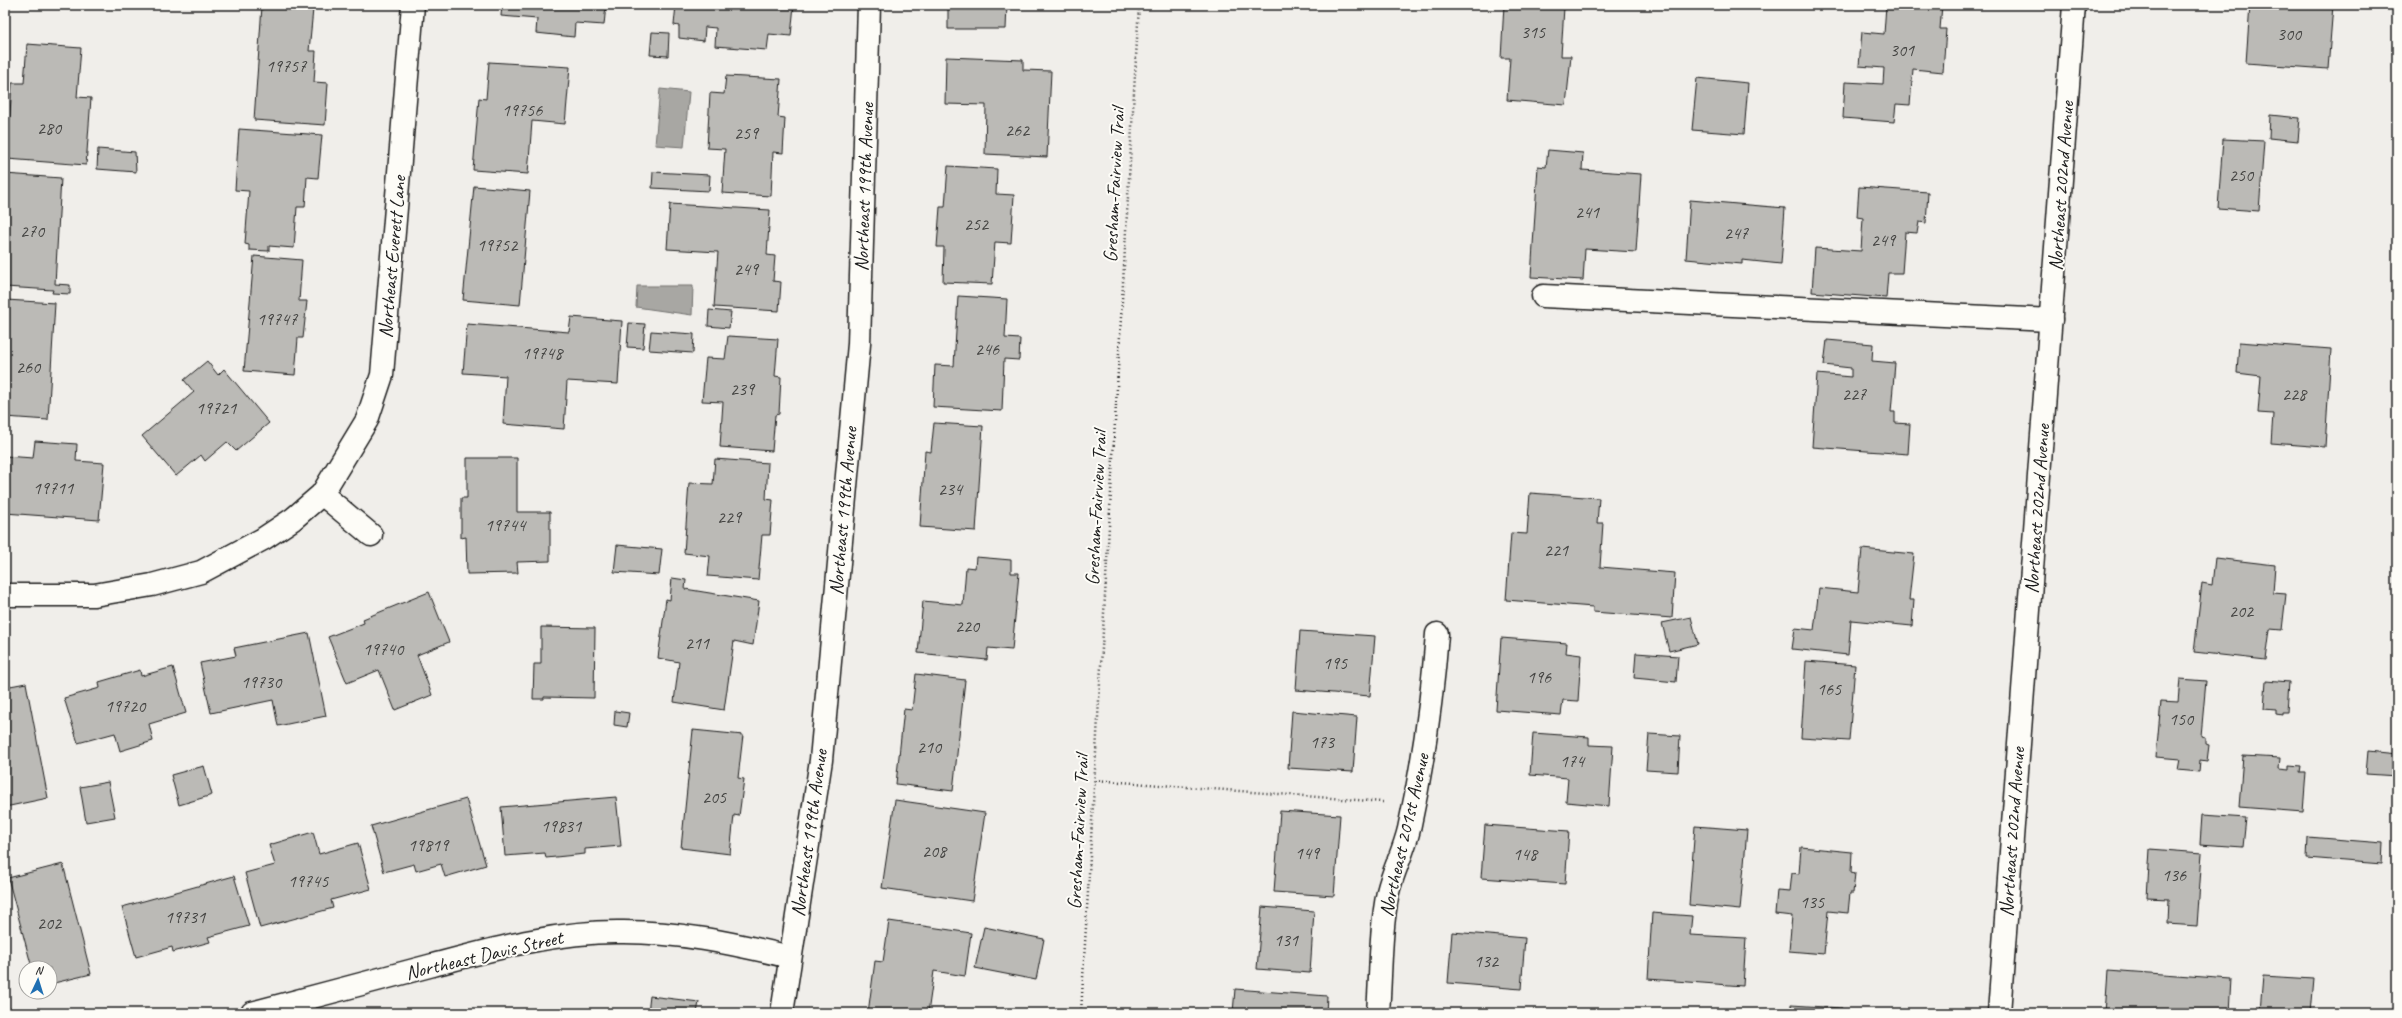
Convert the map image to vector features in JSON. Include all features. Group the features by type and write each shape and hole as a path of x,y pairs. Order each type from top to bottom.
{"street":[{"name":"Northeast Everett Lane","path":"5,595 94,595 152,586 201,572 263,540 293,520 322,494 368,420 382,375 413,5"},
{"name":"Northeast 199th Avenue","path":"782,1013 821,760 859,344 869,5"},
{"name":"Northeast 202nd Avenue","path":"1999,1013 2074,5"},
{"path":"1543,296 2051,320"},
{"path":"322,494 372,535"},
{"name":"Northeast 201st Avenue","path":"1378,1013 1384,917 1388,891 1401,860 1414,804 1431,709 1437,634"},
{"name":"Northeast Davis Street","path":"252,1013 518,943 567,935 617,932 666,933 715,939 790,957"}],"path":[{"name":"Gresham-Fairview Trail","path":"1081,1013 1139,5"},
{"path":"1095,780 1414,804"}],"shaded area":[{"path":"660,89 689,92 684,147 655,145"},
{"path":"637,286 693,286 692,315 636,307"}],"building":[{"path":"502,5 606,5 604,25 575,23 574,37 536,33 537,19 501,16"},
{"path":"676,5 794,5 791,36 769,34 767,50 715,46 716,28 705,27 704,41 679,38 679,26 674,25"},
{"path":"948,5 1007,5 1006,29 948,29"},
{"path":"1504,5 1580,5 1580,8 1564,7 1561,56 1571,56 1566,105 1507,100 1510,58 1501,58"},
{"path":"1886,5 1942,5 1940,29 1946,29 1943,72 1913,69 1910,105 1896,104 1894,122 1843,118 1845,82 1883,84 1884,68 1859,66 1862,32 1884,34"},
{"path":"2250,5 2333,5 2328,69 2246,63"},
{"path":"262,6 313,9 309,51 316,51 314,82 328,83 325,125 254,120"},
{"path":"652,32 669,33 668,56 650,55"},
{"path":"27,44 81,48 77,97 91,98 86,165 7,159 12,83 24,83"},
{"path":"946,57 1023,60 1023,70 1051,71 1047,157 985,154 986,105 945,104"},
{"path":"489,62 570,67 565,124 532,121 528,174 473,170 479,98 486,99"},
{"path":"726,76 781,79 778,117 785,118 783,153 773,152 771,196 722,193 725,149 707,148 710,93 724,94"},
{"path":"1697,78 1748,83 1744,134 1692,130"},
{"path":"2270,115 2300,118 2298,141 2269,138"},
{"path":"239,129 322,135 318,178 307,177 305,207 297,207 294,248 269,246 269,251 249,250 249,245 245,244 249,191 235,190"},
{"path":"2223,139 2264,141 2259,211 2218,208"},
{"path":"98,149 135,152 136,172 97,169"},
{"path":"1548,150 1583,153 1582,170 1641,174 1636,252 1585,249 1583,280 1531,277 1538,166 1546,167"},
{"path":"948,166 997,169 996,194 1014,195 1011,243 995,242 992,284 943,282 944,247 937,247 940,207 945,207"},
{"path":"653,172 710,175 709,191 652,188"},
{"path":"5,174 61,178 55,284 70,285 70,294 52,293 53,290 5,287"},
{"path":"474,186 530,191 520,305 463,300"},
{"path":"1859,187 1928,192 1926,223 1919,222 1917,233 1905,232 1902,273 1888,273 1886,298 1812,292 1815,248 1861,251 1863,218 1857,217"},
{"path":"1690,200 1785,208 1781,264 1742,260 1742,264 1686,259"},
{"path":"670,204 770,210 767,255 775,256 773,281 781,282 779,311 714,307 718,252 667,249"},
{"path":"254,256 302,260 299,301 307,301 303,338 298,338 295,375 244,371"},
{"path":"958,296 1007,299 1005,338 1020,339 1019,360 1004,359 1002,411 933,407 935,365 954,366"},
{"path":"6,300 55,303 48,420 5,417"},
{"path":"709,310 731,312 729,328 708,326"},
{"path":"571,317 622,321 618,384 567,381 564,429 503,424 506,376 463,373 467,324 569,332"},
{"path":"629,323 645,324 643,348 627,347"},
{"path":"651,331 694,334 693,353 649,350"},
{"path":"728,336 778,339 775,376 781,377 779,414 775,415 772,451 720,447 723,402 702,401 706,358 725,359"},
{"path":"1827,340 1873,344 1872,361 1895,363 1891,412 1895,412 1895,423 1910,424 1908,454 1812,447 1817,374 1851,377 1851,368 1824,365"},
{"path":"2239,342 2331,349 2325,447 2271,443 2273,414 2258,413 2261,376 2237,373"},
{"path":"207,361 218,375 224,369 269,423 236,451 227,442 205,461 201,455 176,476 142,436 194,392 184,380"},
{"path":"934,423 983,426 976,531 920,527 925,451 931,452"},
{"path":"35,441 77,444 76,461 104,463 99,520 5,513 5,456 33,458"},
{"path":"467,458 517,458 517,512 550,512 550,561 517,562 518,573 467,574 466,537 461,538 461,498 467,498"},
{"path":"715,459 768,463 766,499 773,500 770,535 762,535 758,580 708,576 710,556 684,553 689,483 713,484"},
{"path":"1530,493 1599,498 1597,523 1603,523 1600,567 1675,573 1672,618 1593,612 1593,607 1506,600 1511,533 1527,534"},
{"path":"617,545 662,549 659,575 614,572"},
{"path":"1862,549 1914,554 1909,600 1914,600 1912,626 1851,620 1848,655 1792,649 1795,628 1814,630 1819,588 1858,592"},
{"path":"976,557 1011,560 1011,573 1019,573 1012,650 988,648 987,660 918,653 923,601 963,605 966,567 975,568"},
{"path":"2215,558 2275,565 2273,593 2286,594 2282,630 2270,629 2266,660 2194,652 2202,583 2212,585"},
{"path":"672,578 686,580 685,589 759,601 753,645 734,641 724,710 674,702 679,662 658,658 666,599 670,600"},
{"path":"429,592 449,642 417,655 432,695 395,710 379,670 347,683 328,637 364,623 363,619"},
{"path":"1691,617 1698,644 1669,651 1662,623"},
{"path":"541,627 595,628 594,698 544,697 544,699 533,699 534,664 541,664"},
{"path":"1300,631 1375,636 1370,696 1296,690"},
{"path":"309,633 326,716 278,726 273,700 211,713 200,663 236,656 234,648"},
{"path":"1501,638 1567,643 1566,653 1581,655 1578,701 1563,700 1561,715 1496,710"},
{"path":"1636,653 1678,656 1676,682 1634,678"},
{"path":"1806,661 1855,665 1849,741 1801,738"},
{"path":"173,667 186,713 149,724 153,741 120,751 115,733 78,743 64,698 100,688 99,682 140,670 141,676"},
{"path":"916,674 965,680 953,791 896,784 904,709 912,710"},
{"path":"2180,679 2206,681 2201,736 2205,737 2205,744 2209,745 2207,761 2200,760 2199,772 2178,770 2180,759 2156,757 2161,701 2178,702"},
{"path":"2266,680 2289,682 2287,712 2282,712 2282,715 2276,714 2276,710 2264,709"},
{"path":"26,683 48,798 5,807 5,687"},
{"path":"615,711 629,713 627,727 614,725"},
{"path":"1292,711 1357,717 1353,772 1288,768"},
{"path":"693,730 743,735 738,778 744,779 739,816 734,815 730,854 681,848"},
{"path":"1533,733 1589,737 1589,745 1613,746 1609,806 1566,802 1568,778 1530,775"},
{"path":"1649,734 1680,736 1678,772 1646,770"},
{"path":"2368,751 2397,754 2397,776 2366,774"},
{"path":"2243,756 2280,758 2279,769 2289,770 2289,765 2301,766 2300,772 2306,772 2303,812 2239,807"},
{"path":"204,766 212,795 179,805 171,775"},
{"path":"108,782 115,817 86,822 80,787"},
{"path":"616,797 621,846 585,849 585,854 546,858 545,853 505,856 501,807"},
{"path":"466,799 486,865 445,877 441,864 416,871 414,864 384,872 371,826"},
{"path":"895,800 985,813 972,901 882,888"},
{"path":"1280,811 1340,815 1334,896 1274,892"},
{"path":"2202,815 2246,818 2243,847 2200,844"},
{"path":"1485,825 1569,831 1565,884 1481,878"},
{"path":"1695,826 1747,830 1740,910 1689,905"},
{"path":"313,832 319,854 358,843 371,889 331,900 333,908 260,928 245,873 275,865 269,845"},
{"path":"2308,837 2383,843 2382,864 2307,858"},
{"path":"1801,847 1852,852 1851,872 1855,873 1853,893 1850,893 1848,913 1828,911 1824,954 1789,951 1792,916 1775,914 1777,890 1790,891 1792,873 1799,874"},
{"path":"2150,849 2202,853 2197,926 2168,924 2169,899 2147,898"},
{"path":"63,864 91,974 58,982 58,960 30,960 8,878"},
{"path":"234,876 249,926 208,937 210,942 173,952 172,947 136,957 122,907"},
{"path":"1262,907 1314,911 1310,973 1257,969"},
{"path":"1652,913 1692,916 1690,935 1746,938 1743,986 1648,979"},
{"path":"889,921 971,933 965,976 934,971 928,1013 868,1013 875,961 883,962"},
{"path":"984,927 1044,939 1036,980 975,968"},
{"path":"1452,932 1525,938 1521,989 1448,983"},
{"path":"2108,970 2231,979 2229,1013 2105,1013"},
{"path":"2263,976 2314,979 2311,1013 2260,1013"},
{"path":"1235,989 1327,996 1326,1013 1233,1013"},
{"path":"650,996 699,1002 697,1013 648,1013"},
{"path":"1791,1005 1842,1008 1842,1013 1791,1013"}]}
